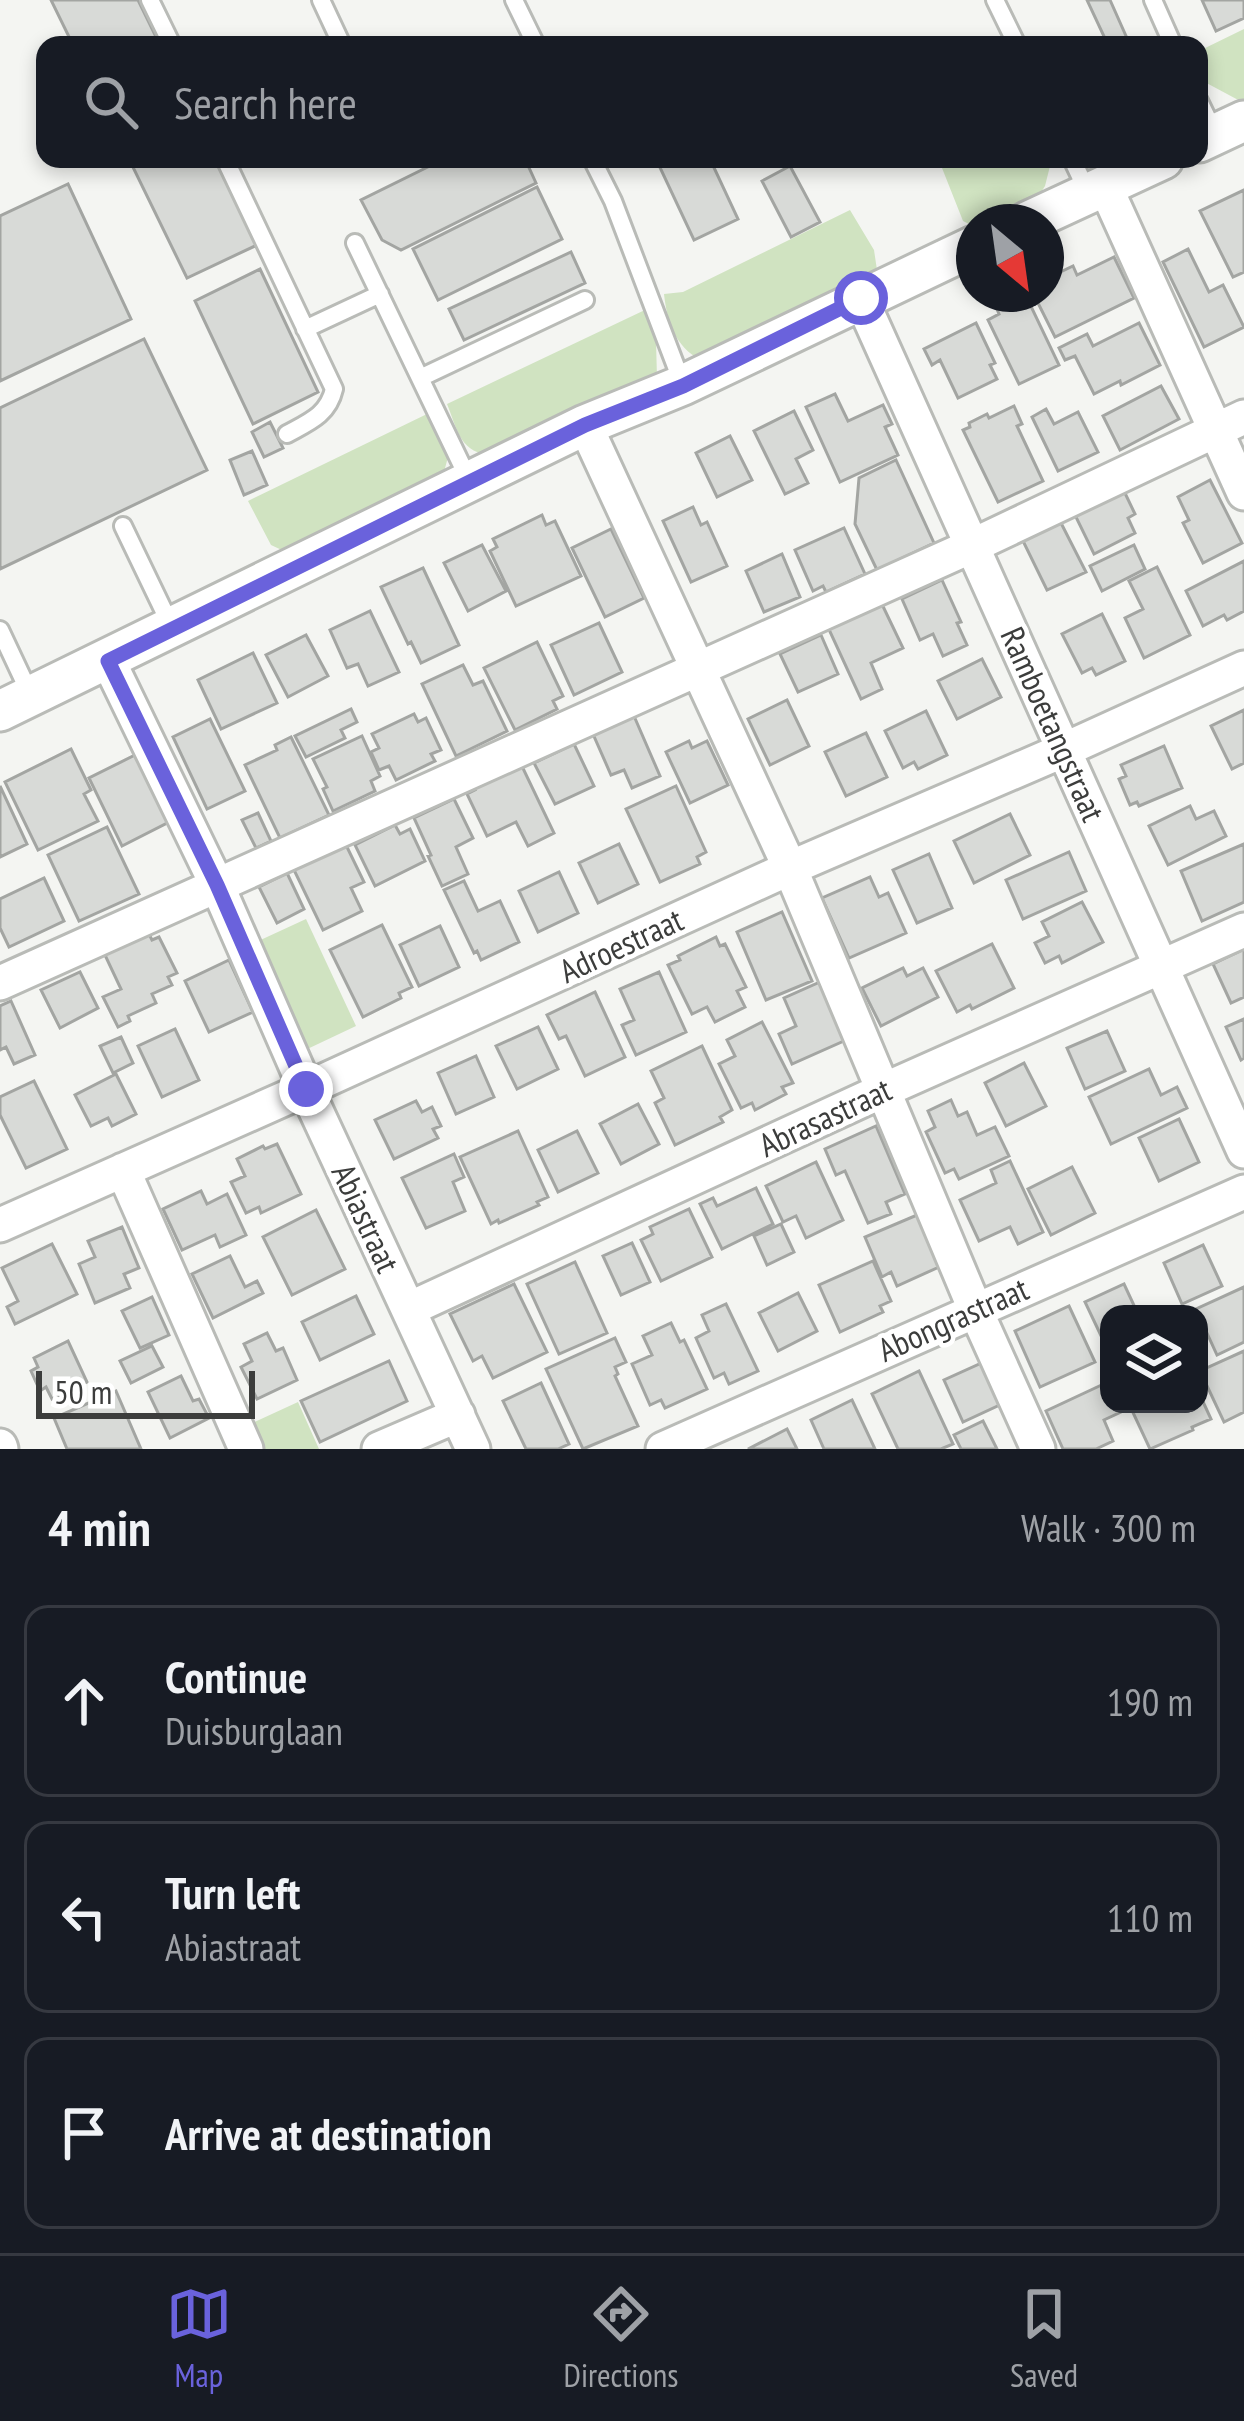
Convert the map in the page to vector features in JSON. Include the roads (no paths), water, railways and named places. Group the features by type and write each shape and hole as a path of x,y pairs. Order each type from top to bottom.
{"street":[{"path":"1053,204 1088,180 1131,168"},
{"path":"1088,180 1229,423 1244,493"},
{"path":"15,704 585,425 683,386 956,255"},
{"name":"Ramboetangstraat","path":"861,298 1244,1151"},
{"path":"0,983 974,545 1229,423"},
{"path":"585,425 790,868 1038,1449"},
{"name":"Abiastraat","path":"108,661 217,885 473,1449"},
{"name":"Adroestraat","path":"0,1225 1244,668"},
{"name":"Abrasastraat","path":"409,1309 1244,930"},
{"path":"122,1170 246,1449"},
{"name":"Abongrastraat","path":"663,1449 1244,1192"},
{"path":"379,1449 458,1415"}],"lane":[{"path":"150,0 168,36"},
{"path":"321,0 338,36"},
{"path":"514,0 532,36"},
{"path":"995,0 1013,36"},
{"path":"1153,0 1169,36"},
{"path":"229,168 334,389 324,413 287,434"},
{"path":"596,168 683,386"},
{"path":"355,243 470,481"},
{"path":"305,329 380,294"},
{"path":"420,378 585,300"},
{"path":"122,526 172,629"},
{"path":"0,630 15,704"}]}
